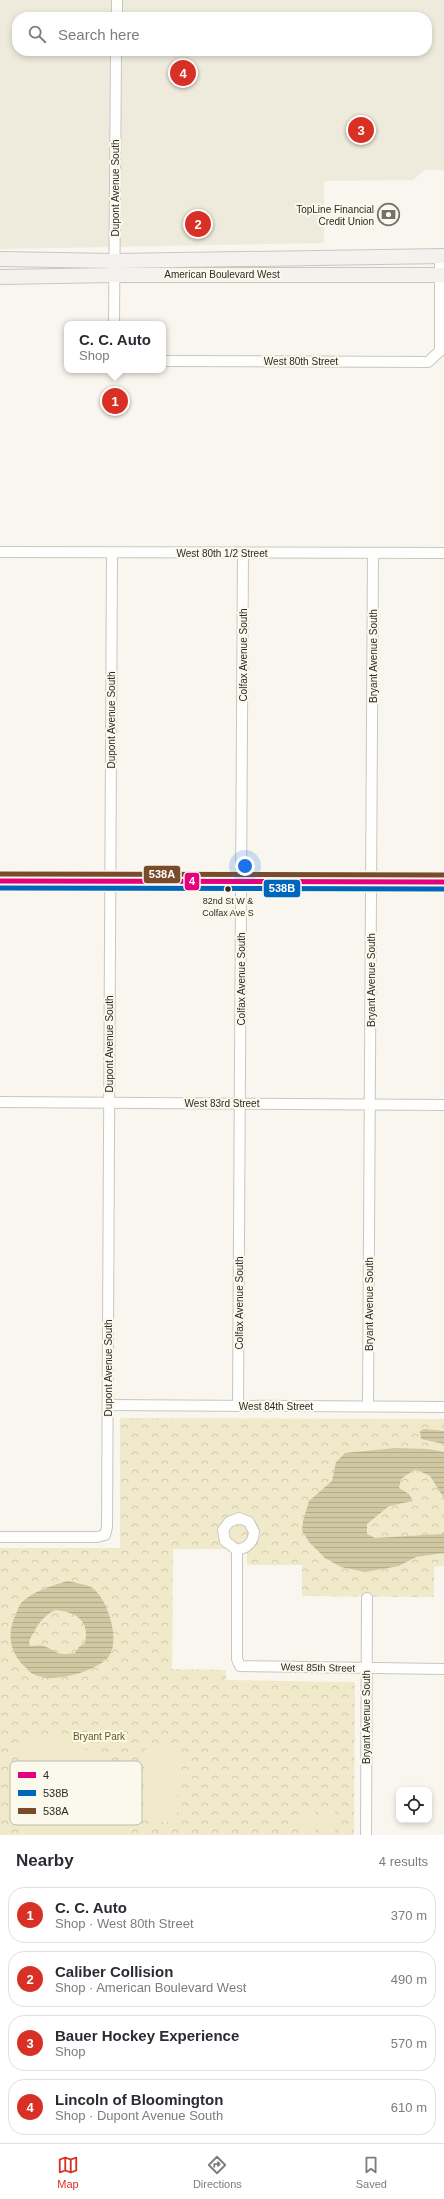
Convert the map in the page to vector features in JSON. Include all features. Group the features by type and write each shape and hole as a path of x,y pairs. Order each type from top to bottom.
{"main road":[{"name":"American Boulevard West","path":"0,277 115,268 442,256"},
{"name":"American Boulevard West","path":"0,260 115,268 443,275"}],"street":[{"path":"117,0 117,12"},
{"name":"Dupont Avenue South","path":"114,321 116,56"},
{"path":"442,256 443,275"},
{"name":"West 80th Street","path":"166,361 428,362 437,356 440,351 443,275"},
{"name":"West 80th 1/2 Street","path":"0,552 444,553"},
{"name":"Dupont Avenue South","path":"0,1537 97,1537 105,1535 107,1527 112,552"},
{"name":"Colfax Avenue South","path":"238,1406 243,553"},
{"name":"Bryant Avenue South","path":"368,1406 373,553"},
{"path":"0,881 444,882"},
{"name":"West 83rd Street","path":"0,1102 444,1104"},
{"name":"West 84th Street","path":"108,1405 444,1407"},
{"name":"West 85th Street","path":"236,1550 237,1659 240,1666 444,1669"},
{"name":"Bryant Avenue South","path":"366,1835 367,1598"}],"shaded area":[{"path":"0,0 444,0 444,170 425,170 413,180 324,181 324,243 0,249"},
{"path":"424,1429 444,1431 444,1444 421,1439 420,1431"},
{"path":"395,1448 428,1449 444,1452 444,1498 430,1476 415,1469 401,1479 399,1488 409,1494 413,1501 389,1506 367,1524 367,1534 375,1538 441,1534 444,1532 444,1553 416,1557 399,1566 365,1572 341,1567 325,1558 309,1542 302,1531 303,1521 309,1501 332,1481 336,1462 345,1453"},
{"path":"67,1581 91,1587 102,1599 107,1609 113,1630 114,1640 112,1649 109,1656 103,1662 85,1671 62,1677 41,1677 31,1673 15,1654 11,1641 11,1628 21,1603 37,1592","holes":["55,1610 75,1615 83,1623 86,1635 85,1643 79,1647 75,1653 69,1654 60,1654 44,1646 30,1646 29,1641 42,1619"]}],"green space":[{"name":"Bryant Park","path":"120,1418 444,1419 444,1566 434,1567 434,1597 302,1596 302,1565 247,1565 247,1549 173,1549 172,1669 226,1670 226,1680 355,1682 354,1835 0,1835 0,1548 120,1548"},
{"path":"22,1738 63,1739 98,1755 102,1761 22,1761"},
{"path":"151,1743 171,1744 174,1745 179,1751 177,1813 176,1817 171,1822 149,1822 143,1815 145,1750"},
{"path":"301,1811 315,1811 315,1835 301,1835"},
{"path":"320,1811 335,1811 335,1835 320,1835"},
{"path":"124,1825 125,1834 28,1834 21,1826"}],"transit line":[{"name":"538A","path":"0,874 444,875"},
{"name":"4","path":"0,881 444,882"},
{"name":"538B","path":"0,888 444,889"}],"place":[{"name":"Lincoln of Bloomington","path":"183,73"},
{"name":"Bauer Hockey Experience","path":"361,130"},
{"name":"TopLine Financial Credit Union","path":"389,215"},
{"name":"Caliber Collision","path":"198,224"},
{"name":"C. C. Auto","path":"115,401"},
{"name":"82nd St W & Colfax Ave S","path":"228,889"}]}
